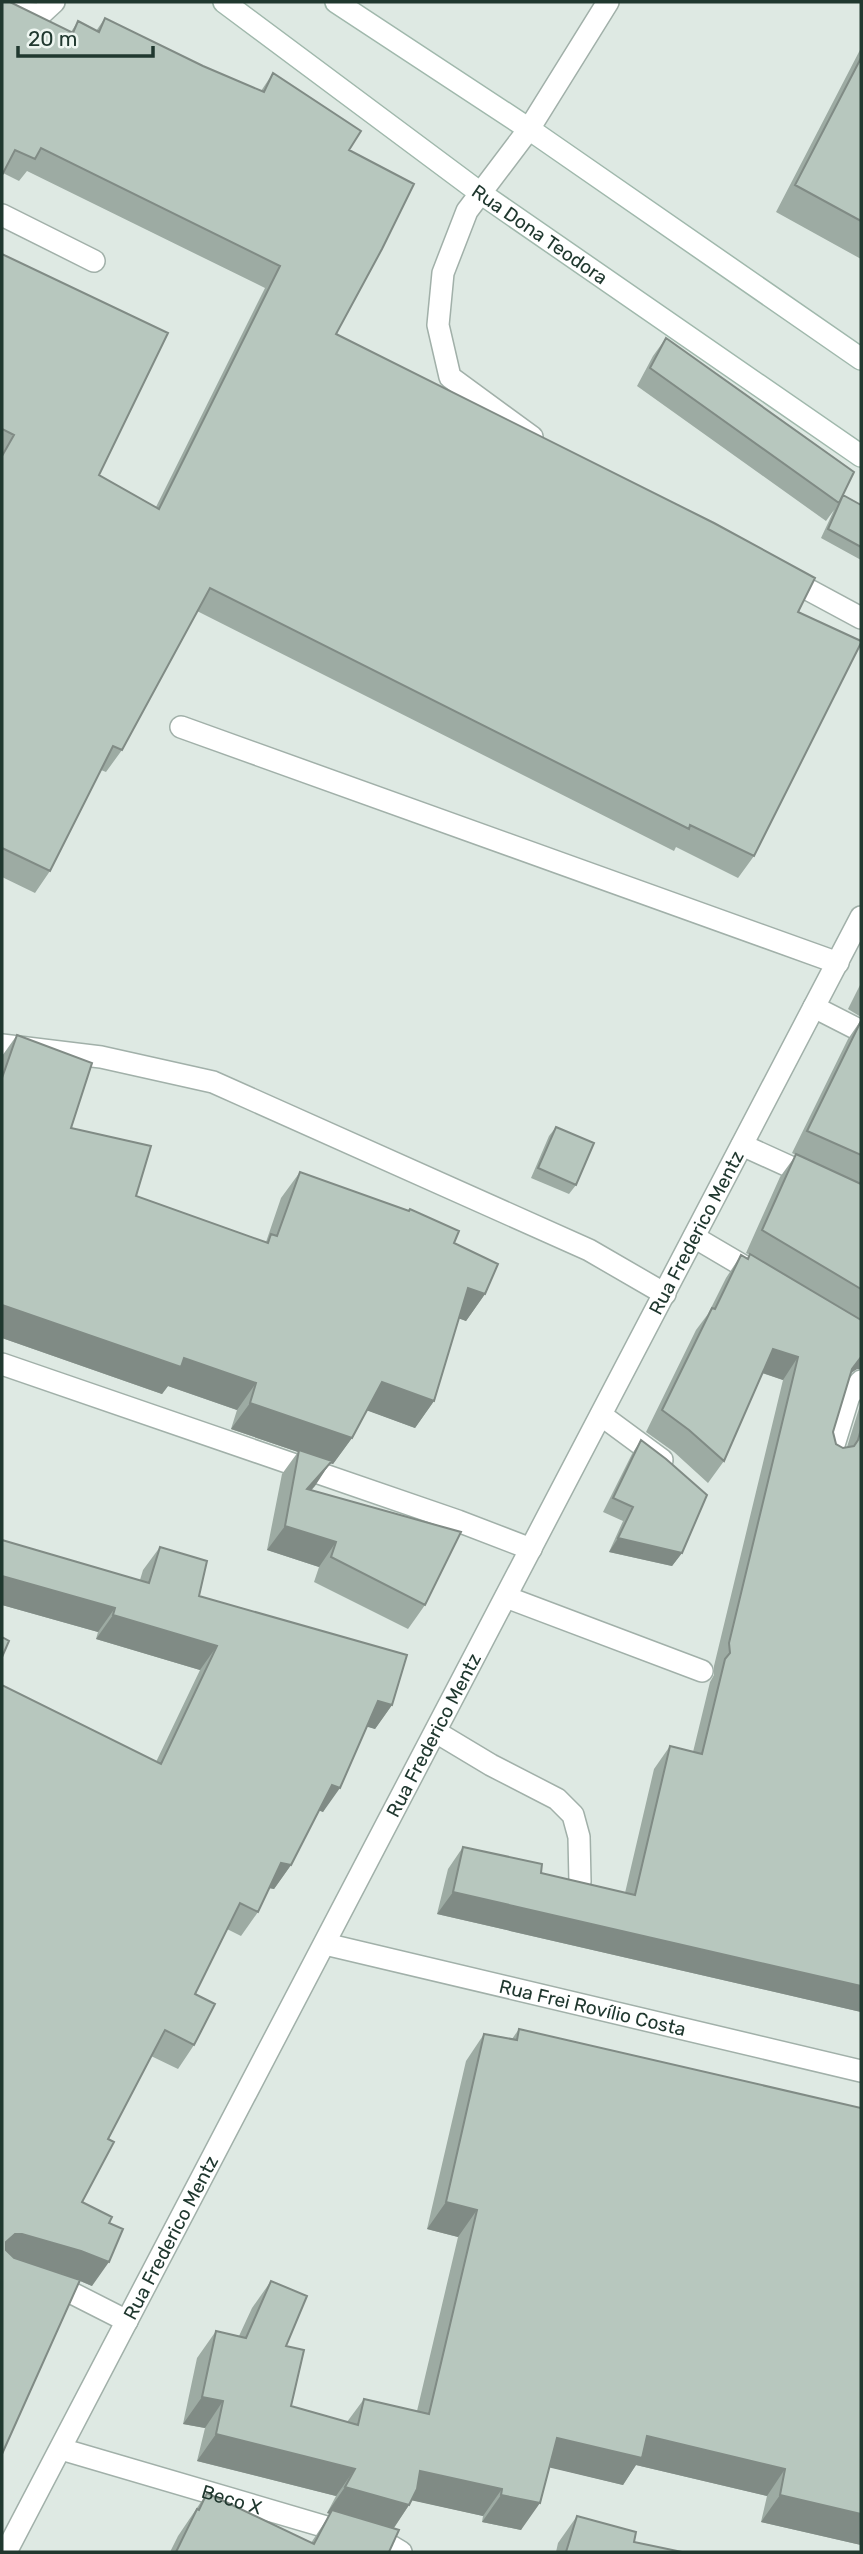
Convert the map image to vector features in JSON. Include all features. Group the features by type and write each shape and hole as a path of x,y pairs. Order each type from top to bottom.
{"street":[{"path":"2,5 17,13 41,14 54,2"},
{"name":"Rua Dona Teodora","path":"224,2 479,192 861,456"},
{"path":"336,2 529,130 861,359"},
{"path":"552,452 450,377 438,325 443,273 467,211 529,130 608,2"},
{"path":"2,215 94,261"},
{"path":"766,567 861,618"},
{"path":"181,727 838,963"},
{"name":"Rua Frederico Mentz","path":"5,2551 61,2449 861,917"},
{"path":"814,1007 861,1031"},
{"path":"2,1045 101,1058 213,1082 589,1250 665,1294"},
{"path":"742,1145 861,1199"},
{"path":"694,1237 778,1287"},
{"path":"2,1364 458,1521 531,1549"},
{"path":"830,1458 849,1396 861,1381"},
{"path":"601,1415 674,1470"},
{"path":"506,1597 702,1671"},
{"path":"436,1732 491,1765 556,1798 573,1815 579,1837 580,1882"},
{"name":"Rua Frei Rovílio Costa","path":"325,1944 861,2071"},
{"path":"2,2270 60,2287 127,2321"},
{"name":"Beco X","path":"61,2449 391,2546 401,2552"}],"building":[{"path":"2,2 10,2 73,33 78,21 99,32 105,18 203,66 264,92 273,73 361,131 349,150 414,184 336,334 714,523 815,578 798,612 861,643 754,856 690,825 689,829 210,588 122,750 113,746 50,871 2,848 2,456 14,435 2,429 2,254 168,333 99,475 159,509 280,266 41,148 35,159 15,150 2,175"},
{"path":"861,58 861,221 795,185"},
{"path":"666,338 854,472 839,503 650,368"},
{"path":"843,495 861,505 861,547 828,529"},
{"path":"861,1021 861,1155 807,1131"},
{"path":"17,1035 92,1063 71,1128 151,1146 136,1196 268,1243 271,1234 277,1236 300,1172 409,1211 410,1209 459,1231 454,1243 498,1264 485,1294 468,1288 434,1401 382,1382 352,1438 250,1403 256,1383 184,1358 181,1367 2,1305 2,1078"},
{"path":"556,1127 594,1143 576,1185 538,1168"},
{"path":"796,1154 861,1184 861,1289 762,1230"},
{"path":"750,1254 861,1320 861,1357 852,1369 833,1432 836,1444 843,1448 854,1446 861,1429 861,1986 453,1892 463,1847 542,1864 541,1873 635,1895 670,1746 702,1754 725,1659 730,1653 729,1643 798,1357 773,1349 724,1461 662,1410 741,1255 748,1259"},
{"path":"641,1440 707,1495 682,1553 618,1538 633,1507 613,1498"},
{"path":"299,1450 332,1461 307,1489 461,1532 425,1605 331,1557 336,1542 285,1526"},
{"path":"2,1540 149,1583 160,1547 207,1561 199,1596 407,1655 392,1705 378,1701 340,1788 332,1785 291,1865 281,1863 258,1912 240,1903 195,1994 215,2004 194,2045 165,2030 108,2139 114,2142 82,2202 112,2217 109,2223 123,2229 109,2262 22,2234 15,2234 6,2242 6,2250 14,2258 80,2280 2,2454 2,1685 161,1764 217,1646 113,1615 115,1608 2,1576"},
{"path":"2,1637 9,1641 2,1657"},
{"path":"519,2029 861,2108 861,2514 780,2495 785,2469 647,2436 642,2458 557,2438 540,2503 501,2495 502,2489 420,2471 417,2489 409,2505 345,2487 355,2469 216,2434 223,2401 202,2397 216,2331 246,2338 271,2281 307,2296 286,2346 304,2350 291,2406 358,2425 364,2399 429,2414 477,2210 446,2202 484,2034 517,2040"},
{"path":"207,2493 314,2544 332,2510 399,2530 389,2552 176,2552"},
{"path":"577,2516 636,2532 634,2542 682,2552 566,2552"}]}
